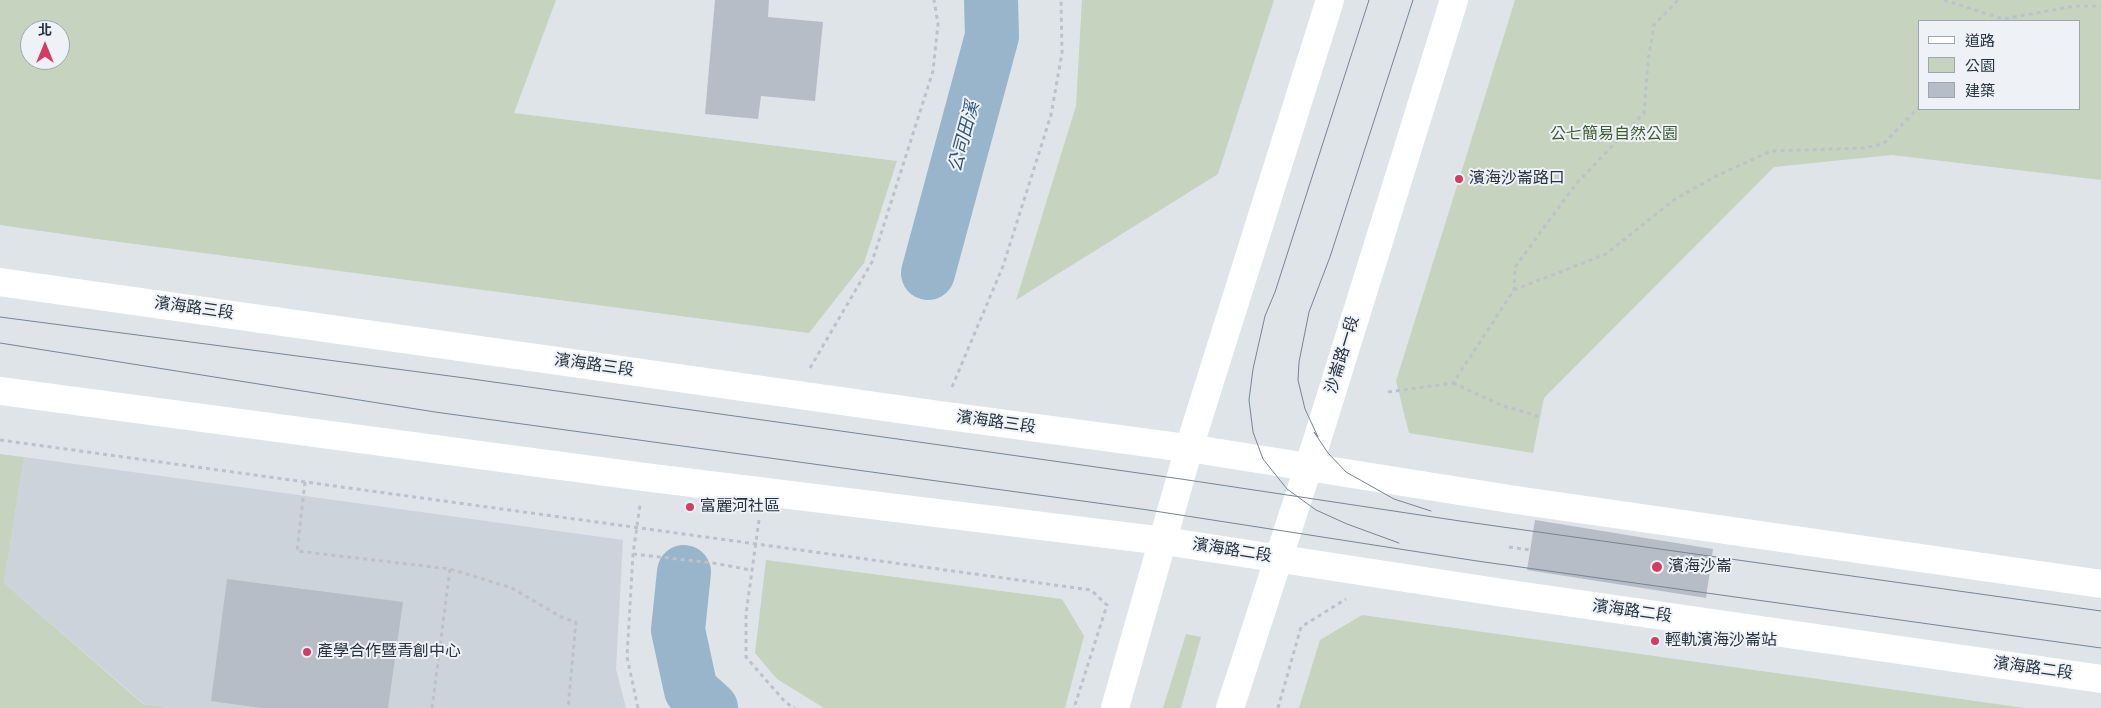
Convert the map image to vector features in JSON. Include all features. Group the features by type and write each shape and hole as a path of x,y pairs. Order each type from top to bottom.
{"street":[{"path":"1115,708 1189,448 1330,0"},
{"name":"沙崙路一段","path":"1230,708 1321,427 1454,0"},
{"name":"濱海路三段","path":"0,282 1307,466"},
{"path":"0,391 644,477 1164,540"},
{"path":"1307,466 1526,501 2101,584"},
{"name":"濱海路二段","path":"1164,540 1503,593 2101,679"}],"path":[{"path":"795,395 872,262 934,71 938,24 934,0"},
{"path":"940,415 1003,266 1051,115 1062,53 1061,0"},
{"path":"1453,383 1514,290 1515,267 1576,184 1644,114 1648,61 1654,25 1678,0"},
{"path":"1944,0 2002,20 2075,6 2101,6"},
{"path":"1514,290 1606,254 1675,199 1716,176 1763,154 1771,151 1864,148 1883,144 1918,108"},
{"path":"1388,392 1453,383 1503,406 1538,416"},
{"path":"0,440 1091,590 1107,605 1074,708"},
{"path":"638,708 627,657 633,554 644,477"},
{"path":"306,482 297,550 450,569 512,588 561,617 576,622 569,708"},
{"path":"763,492 746,614 746,657 786,703 795,708"},
{"path":"1508,546 1530,550"},
{"path":"633,554 713,563 751,570"},
{"path":"432,708 450,569"},
{"path":"1278,708 1301,627 1345,599 1355,601"}],"shaded area":[{"path":"24,457 623,540 616,669 626,708 170,708 144,704 4,583"}],"green space":[{"path":"0,0 556,0 514,113 897,161 864,263 809,333 0,225"},
{"path":"1082,0 1274,0 1218,174 1016,300 1076,106"},
{"name":"公七簡易自然公園","path":"1515,0 2101,0 2101,180 1892,155 1774,167 1544,398 1533,453 1409,433 1396,381"},
{"path":"0,454 24,457 4,583 143,704 170,708 0,708"},
{"path":"766,560 1062,599 1084,636 1065,708 824,708 777,679 755,653"},
{"path":"1362,615 2025,708 1299,708 1320,640"},
{"path":"1186,634 1201,637 1181,708 1163,708"}],"building":[{"path":"715,0 769,0 768,17 823,22 815,101 761,96 758,119 705,114"},
{"path":"1535,520 1713,549 1706,598 1527,570"},
{"name":"產學合作暨青創中心","path":"227,579 403,602 388,708 261,708 211,701"}],"waterway":[{"name":"公司田溪","path":"928,273 992,36 991,0"},
{"name":"公司田溪","path":"684,572 678,630 691,690 711,708"}],"tram line":[{"path":"1369,0 1275,292 1265,316 1253,369 1249,400 1253,432 1263,459 1287,489 1316,510 1347,524 1399,543"},
{"path":"1413,0 1330,257 1309,312 1299,362 1298,380 1305,409 1318,437 1314,432 1328,453 1346,472 1394,499 1431,511"},
{"path":"0,317 465,378 2101,611"},
{"path":"0,343 435,412 1148,510 1477,561 2101,648"}],"place":[{"name":"濱海沙崙路口","path":"1459,179"},
{"name":"富麗河社區","path":"690,507"},
{"name":"濱海沙崙","path":"1657,567"},
{"name":"輕軌濱海沙崙站","path":"1655,641"},
{"name":"產學合作暨青創中心","path":"307,652"}]}
